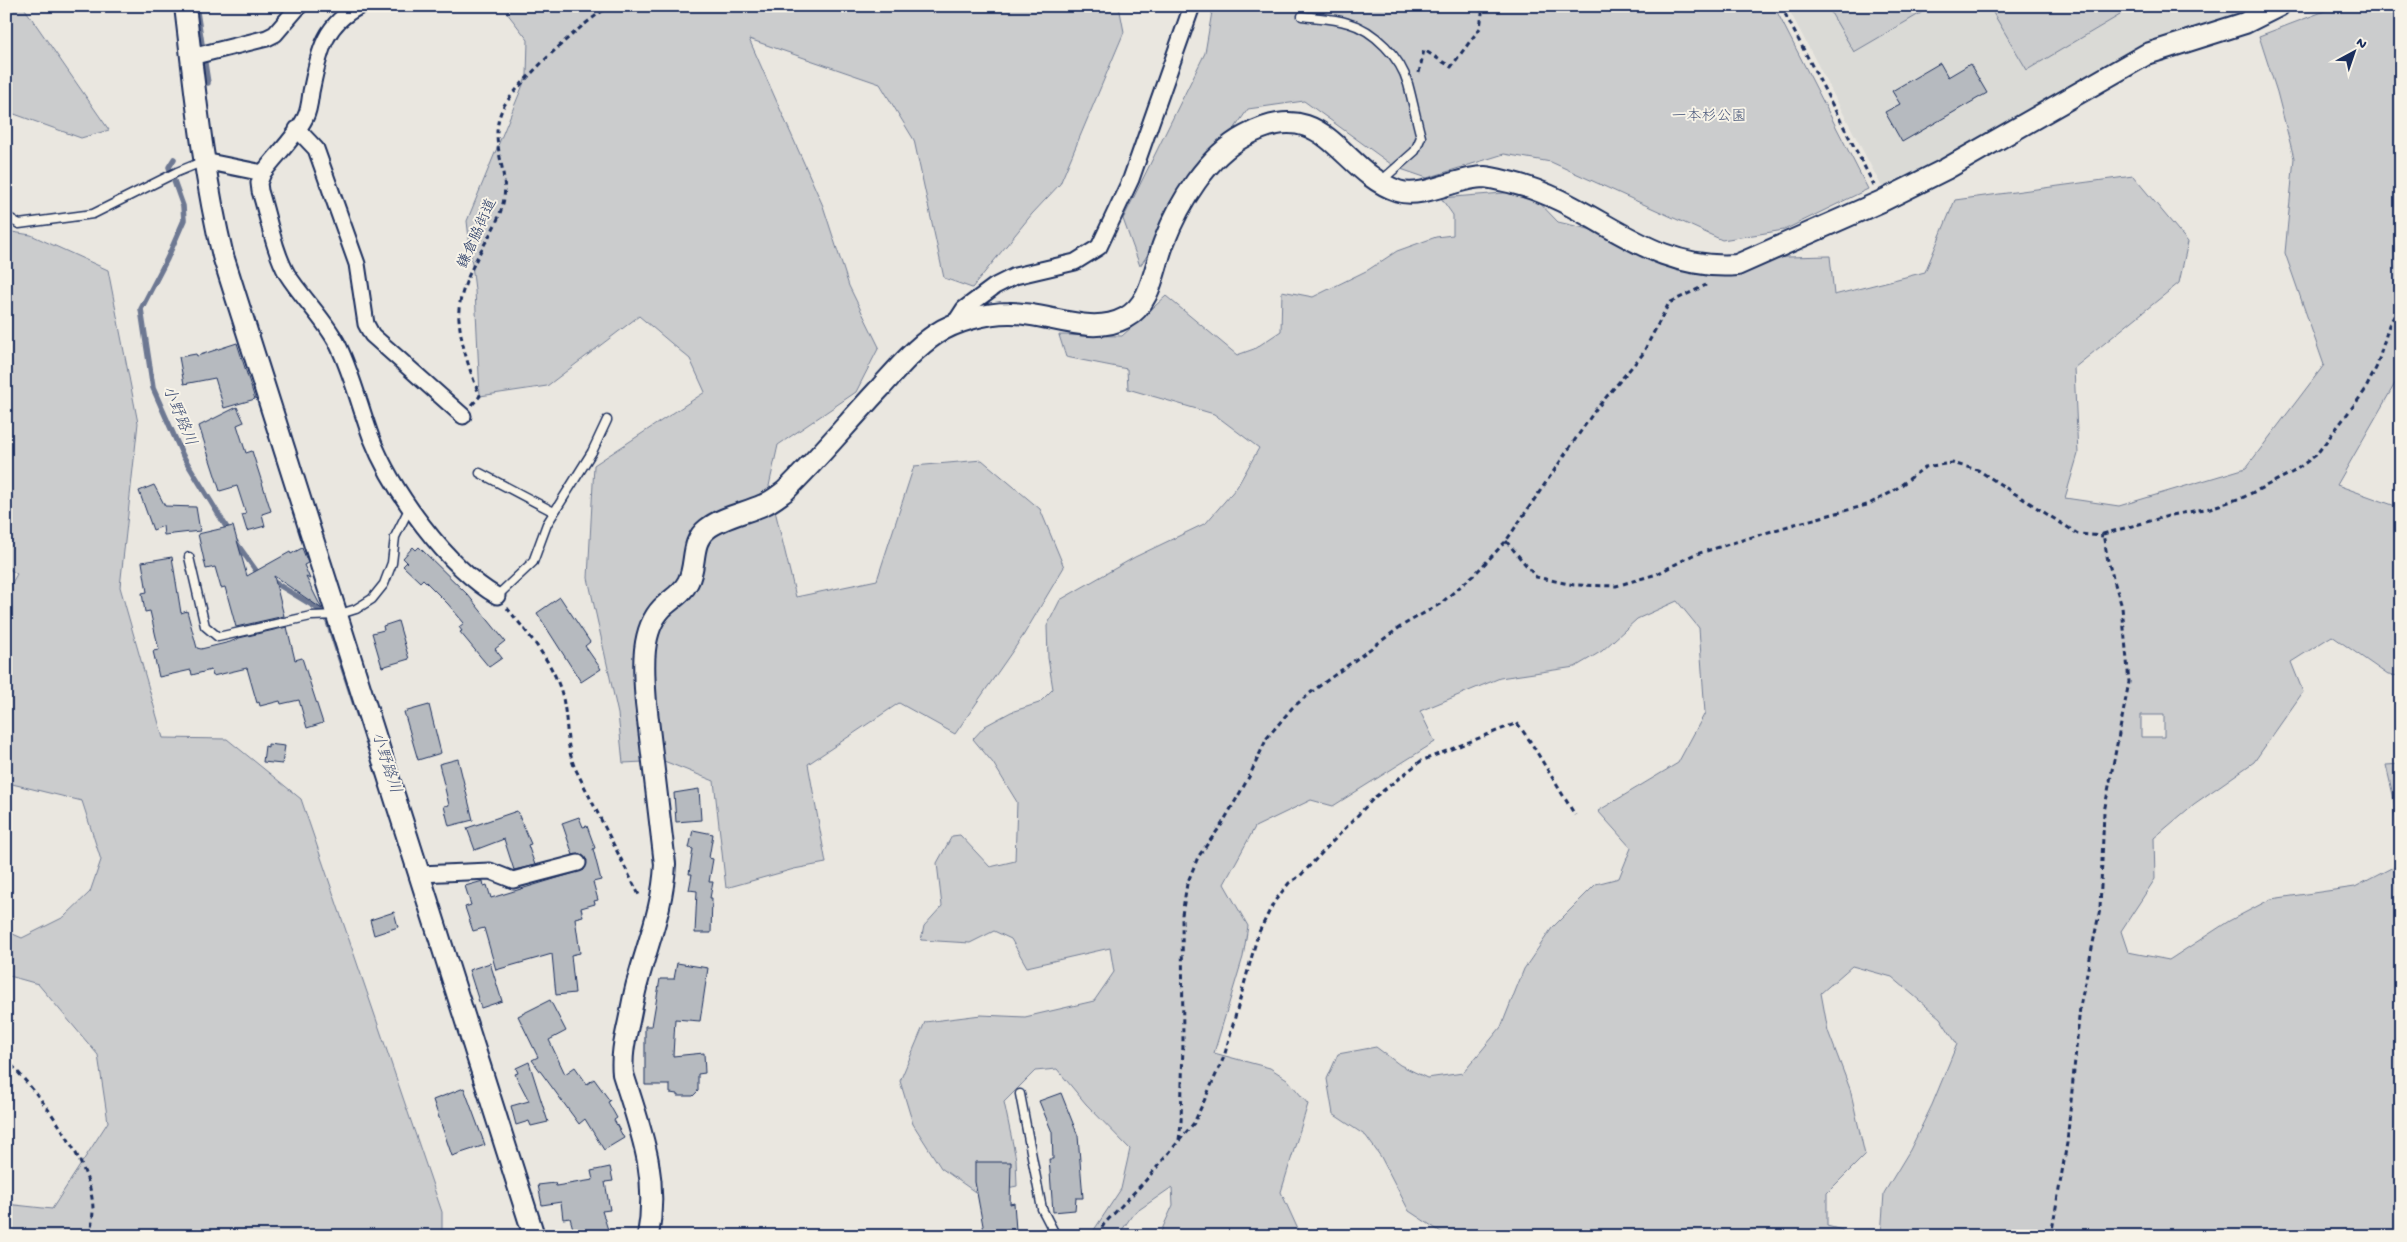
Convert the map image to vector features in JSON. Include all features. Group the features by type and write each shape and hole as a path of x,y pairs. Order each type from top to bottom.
{"main road":[{"path":"184,6 211,207 223,256 534,1236"},
{"path":"648,1236 652,1190 651,1172 623,1074 622,1063 623,1048 638,979 657,922 665,864 644,678 648,631 662,608 678,596 688,582 698,539 707,529 765,504 785,491 909,357 934,335 973,319 1010,313 1093,326 1112,324 1129,316 1144,300 1169,231 1199,177 1227,147 1256,131 1289,123 1311,128 1338,146 1380,182 1407,193 1458,181 1485,177 1518,184 1544,194 1666,257 1716,267 1737,265 1882,201 1946,169 2147,54 2245,22 2279,6"}],"street":[{"path":"191,56 267,38 275,34 299,6"},
{"path":"360,6 340,18 331,28 325,40 316,69 306,117 263,173 259,183 260,191 282,264 337,344 376,449 410,507 448,556 497,596"},
{"path":"953,326 964,309 995,286 1015,276 1075,262 1099,247 1130,179 1192,6"},
{"path":"297,129 316,149 357,264 366,324 372,335 463,416"},
{"path":"204,161 263,173"},
{"path":"419,874 490,871 513,880 578,863"}],"lane":[{"path":"1302,16 1348,22 1368,32 1384,46 1399,65 1408,83 1411,106 1421,137 1415,151 1380,182"},
{"path":"6,216 19,224 93,214 177,172 204,161"},
{"path":"497,596 533,562 554,512 592,452 607,420"},
{"path":"480,473 554,512"},
{"path":"188,557 205,626 218,637 311,616 337,615 356,609 372,599 384,584 392,563 395,537 410,507"},
{"path":"1020,1094 1042,1209 1056,1236"}],"path":[{"name":"鎌倉脇街道","path":"463,416 480,396 472,377 459,318 461,298 476,261 502,210 505,198 497,134 499,116 506,104 556,50 610,6"},
{"path":"1411,106 1424,50 1450,68 1480,28 1483,6"},
{"path":"1781,6 1882,201"},
{"path":"1179,1140 1183,1052 1182,914 1187,884 1198,857 1222,824 1249,778 1267,738 1292,708 1340,670 1403,625 1440,604 1476,573 1506,541 1596,409 1642,355 1669,303 1709,283"},
{"path":"1506,541 1536,577 1574,585 1616,586 1657,574 1693,555 1795,524 1867,505 1892,492 1924,467 1952,463 1978,470 2078,534 2103,536 2172,515 2210,508 2244,497 2293,472 2316,455 2364,392 2377,366 2388,325 2401,304"},
{"path":"2051,1236 2068,1143 2080,1007 2100,909 2104,812 2129,682 2122,607 2103,536"},
{"path":"497,596 545,658 559,685 564,703 568,751 637,888 640,901"},
{"path":"1098,1236 1104,1224 1146,1180 1194,1123 1224,1056 1258,934 1274,902 1289,883 1300,876 1375,797 1421,761 1517,723 1575,815"},
{"path":"6,1059 29,1084 61,1128 86,1174 93,1209 90,1236"}],"shaded area":[{"path":"1787,6 2260,6 2249,13 2143,47 1917,174 1883,189"}],"green space":[{"path":"6,6 23,6 109,130 81,138 6,111"},
{"path":"512,6 1119,6 1124,32 1060,184 1032,214 972,288 944,278 914,140 880,84 749,39 823,206 849,286 879,347 856,392 778,445 769,486 796,597 877,580 914,466 982,460 1040,509 1064,567 1023,636 955,734 899,703 808,764 826,863 794,869 726,888 714,781 664,761 623,763 618,714 588,578 594,465 705,392 690,359 639,316 547,386 480,396 475,290 467,221 527,75 528,40 507,13"},
{"name":"一本杉公園","path":"1213,6 1774,6 1868,189 1784,230 1722,240 1551,162 1504,154 1427,178 1395,167 1304,101 1248,109 1140,266 1123,219 1205,53"},
{"path":"1827,6 1933,6 1854,52"},
{"path":"1989,6 2115,6 2120,15 2027,70"},
{"path":"2338,6 2401,6 2401,373 2337,485 2401,508 2401,676 2388,675 2332,636 2291,662 2303,692 2254,762 2194,804 2154,838 2155,879 2121,931 2128,952 2169,960 2229,921 2271,899 2355,887 2399,864 2393,795 2386,765 2401,764 2401,1236 1881,1236 1884,1193 1910,1150 1932,1105 1957,1044 1940,1018 1892,977 1852,966 1821,993 1828,1031 1850,1089 1865,1155 1827,1193 1827,1226 1842,1230 1843,1236 1447,1236 1409,1211 1381,1157 1366,1136 1333,1114 1327,1079 1338,1054 1376,1047 1400,1065 1427,1078 1463,1073 1501,1027 1524,969 1552,928 1596,884 1619,878 1631,848 1598,811 1678,763 1705,713 1699,628 1677,601 1637,619 1602,651 1575,667 1500,678 1420,711 1435,742 1333,806 1311,800 1255,827 1224,884 1248,926 1243,957 1214,1053 1270,1068 1287,1079 1308,1104 1281,1192 1301,1236 1159,1236 1173,1205 1172,1187 1133,1214 1118,1236 1090,1236 1121,1189 1130,1149 1086,1104 1057,1069 1035,1071 1004,1102 1016,1159 1017,1186 978,1194 941,1168 913,1124 900,1081 925,1022 981,1015 1025,1017 1094,1001 1114,972 1110,948 1027,967 1011,939 994,931 970,943 921,940 924,926 942,906 937,863 952,836 960,835 990,867 1015,861 1017,802 993,763 973,739 985,726 1011,712 1039,703 1053,689 1048,658 1047,626 1060,600 1135,557 1206,523 1237,487 1259,448 1214,414 1128,389 1127,369 1066,357 1059,335 1122,336 1166,296 1237,355 1254,349 1281,331 1282,291 1313,297 1368,270 1397,251 1436,237 1453,235 1453,215 1441,198 1528,191 1558,222 1606,233 1663,260 1830,256 1834,295 1925,272 1955,200 2133,176 2188,242 2179,283 2074,368 2078,454 2065,498 2119,506 2246,468 2324,365 2285,253 2294,158 2277,92 2259,36","holes":["2141,715 2164,715 2164,737 2141,737"]},
{"path":"6,231 31,235 108,270 138,423 120,587 163,738 227,739 301,799 442,1212 442,1236 6,1236 6,1204 52,1209 108,1122 98,1055 38,984 6,975 6,931 22,938 64,917 90,892 101,860 82,801 8,783 6,779 6,593 17,574 6,567"}],"building":[{"path":"1940,63 1948,77 1970,64 1987,93 1902,142 1885,112 1900,104 1892,91"},
{"path":"237,343 255,399 224,408 215,378 184,384 179,357 196,354 197,356"},
{"path":"237,407 244,422 237,425 246,453 252,451 271,511 262,514 265,526 247,531 242,515 246,514 237,486 220,491 199,426"},
{"path":"154,485 165,506 196,507 200,531 164,535 163,526 153,530 139,491"},
{"path":"233,526 247,576 290,552 291,554 302,548 308,563 304,565 310,579 306,577 322,609 274,576 284,616 236,627 225,587 221,588 215,567 206,569 198,534"},
{"path":"413,547 416,550 419,547 468,595 505,641 495,649 502,658 489,667 460,632 462,631 459,627 464,623 448,604 423,579 420,582 403,566 407,562 403,558"},
{"path":"172,557 181,613 187,611 197,648 201,649 287,627 295,660 302,658 323,723 307,728 299,700 281,704 280,701 260,706 259,702 257,703 247,668 213,676 211,670 192,675 191,670 159,677 153,651 159,650 150,611 145,612 142,593 147,592 142,562"},
{"path":"560,597 590,642 585,646 601,669 581,682 537,613"},
{"path":"398,621 409,659 382,667 372,633 384,630 383,626"},
{"path":"429,705 441,753 418,760 404,712"},
{"path":"268,744 285,746 282,764 263,762 265,746 268,747"},
{"path":"458,759 473,820 449,826 444,806 449,805 439,764"},
{"path":"699,789 701,820 676,822 674,793"},
{"path":"517,811 531,844 528,845 535,865 514,870 504,839 475,850 467,828"},
{"path":"579,817 583,827 587,826 595,848 593,849 601,880 593,882 598,900 594,901 595,904 581,908 583,916 575,918 580,953 571,955 575,993 556,995 552,954 496,970 484,928 473,931 465,907 471,905 465,886 483,881 484,886 487,885 491,898 584,870 587,860 581,854 573,855 562,823"},
{"path":"693,830 713,834 709,858 713,859 709,882 713,882 710,898 712,898 711,933 695,933 697,891 689,890 692,874 689,874 693,849 689,848"},
{"path":"394,912 398,927 374,935 370,920"},
{"path":"490,963 502,1001 481,1008 469,970"},
{"path":"677,963 708,968 700,1021 675,1019 673,1056 704,1053 705,1073 698,1074 698,1091 693,1096 677,1096 677,1094 670,1093 670,1085 645,1085 645,1026 652,1026 660,979 674,979"},
{"path":"550,1000 566,1031 549,1040 565,1074 575,1067 587,1084 594,1079 610,1101 608,1102 617,1118 614,1120 624,1138 604,1150 585,1119 579,1124 532,1060 538,1057 518,1016"},
{"path":"529,1062 548,1122 531,1126 529,1121 516,1125 511,1106 529,1101 515,1074 518,1073 516,1068"},
{"path":"464,1088 485,1145 452,1156 433,1100"},
{"path":"1061,1093 1078,1136 1083,1198 1076,1198 1075,1210 1053,1212 1049,1159 1053,1159 1052,1132 1039,1101"},
{"path":"975,1162 1011,1162 1010,1204 1014,1203 1016,1230 984,1231 975,1182"},
{"path":"610,1167 613,1181 605,1182 610,1210 602,1211 610,1236 575,1236 570,1218 563,1219 561,1202 542,1205 538,1185 555,1183 556,1186 593,1180 591,1171"}],"waterway":[{"path":"198,6 197,12 208,83"},
{"name":"小野路川","path":"174,159 169,167 183,206 184,220 167,259 141,309 153,388 183,456 230,533"},
{"name":"小野路川","path":"235,541 261,575"},
{"name":"小野路川","path":"269,579 320,610"},
{"name":"小野路川","path":"328,622 359,717"}]}
